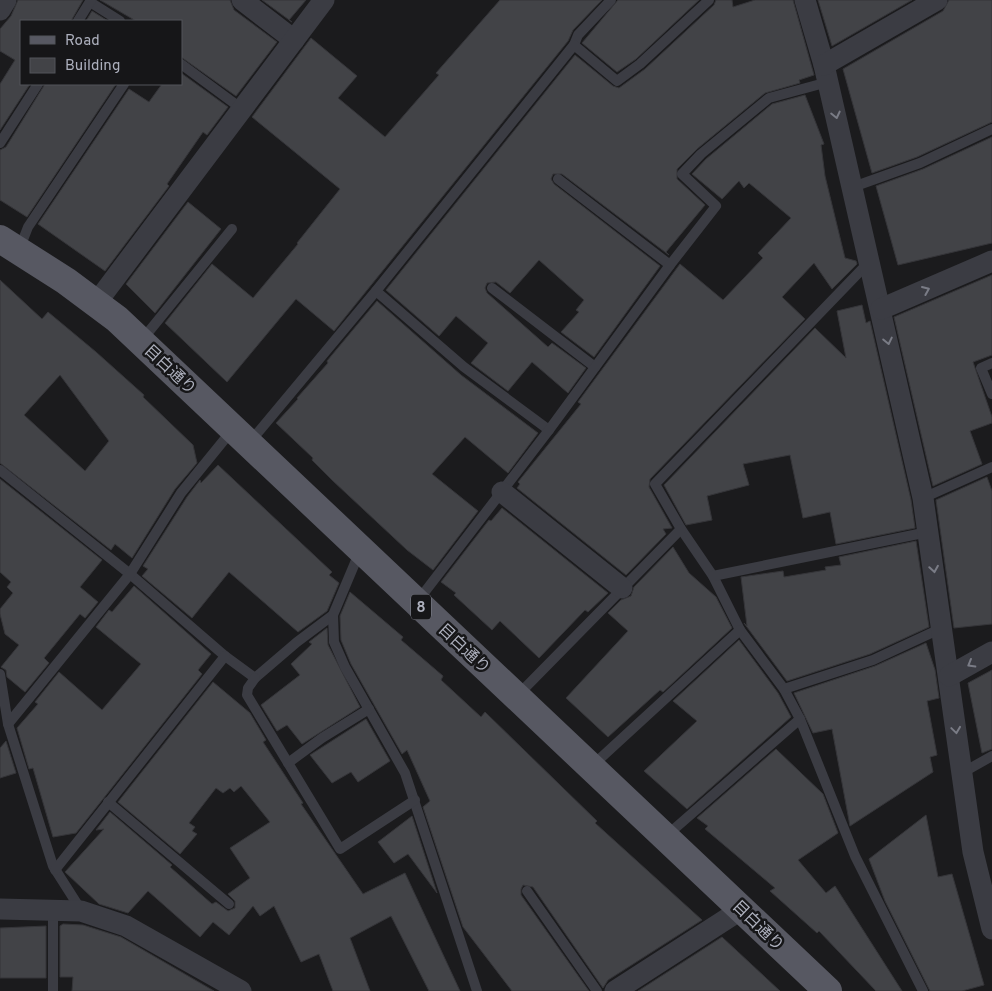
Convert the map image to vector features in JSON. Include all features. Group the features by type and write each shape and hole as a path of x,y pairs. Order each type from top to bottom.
{"main road":[{"name":"目白通り","path":"9,245 97,302 141,341 828,991"}],"street":[{"path":"0,10 6,0"},
{"path":"242,0 294,40"},
{"path":"97,302 324,0"},
{"path":"805,0 826,73 923,498 973,852 992,929"},
{"path":"826,73 937,0"},
{"path":"881,309 992,261"},
{"path":"502,492 622,588"},
{"path":"949,676 992,652"},
{"path":"0,909 81,911 126,926 241,991"},
{"path":"622,989 742,909"}],"lane":[{"path":"8,724 130,574 181,493 241,435 376,291 574,46 578,35 612,0"},
{"path":"574,46 617,81 640,64 709,0"},
{"path":"79,20 91,1 119,20"},
{"path":"182,65 242,109"},
{"path":"416,602 549,430 670,265 716,206 682,174 701,154 769,98 826,73"},
{"path":"0,143 37,85"},
{"path":"9,245 28,227 123,85"},
{"path":"853,187 920,163 992,129"},
{"path":"558,178 670,265"},
{"path":"141,341 232,229"},
{"path":"870,260 655,484 681,529 714,576 740,630 784,689 800,719 855,856 923,991"},
{"path":"492,288 595,367"},
{"path":"376,291 464,367 549,430"},
{"path":"992,363 981,368 992,394"},
{"path":"923,498 992,467"},
{"path":"0,470 130,574 225,656 255,678"},
{"path":"517,697 681,529"},
{"path":"714,576 928,532"},
{"path":"361,550 333,615 334,642 345,667 405,772 477,991"},
{"path":"333,615 297,642 255,678 248,688 247,695 340,849 415,800"},
{"path":"784,689 873,660 942,628"},
{"path":"591,766 740,630"},
{"path":"55,870 225,656"},
{"path":"0,674 2,702 8,724 55,870 81,911"},
{"path":"288,763 322,738 369,709"},
{"path":"665,837 800,719"},
{"path":"962,773 992,756"},
{"path":"108,802 229,904"},
{"path":"527,891 597,991"},
{"path":"53,911 53,991"}],"building":[{"path":"18,0 83,0 72,20 20,20 20,85 29,85 0,130 0,84 15,60 0,51 0,29 11,16"},
{"path":"100,0 230,0 234,10 277,42 236,96 182,58 182,20 134,20"},
{"path":"262,0 306,0 289,20"},
{"path":"500,0 602,0 573,30 568,41 334,331 296,299 227,382 165,323 212,264 253,298 340,189 252,117 311,38 357,76 338,98 385,137 439,75 436,73"},
{"path":"618,0 699,0 636,59 617,72 582,43"},
{"path":"716,0 732,0 733,7 755,0 793,0 814,75 799,80 800,83 765,93 697,149 677,169 677,179 705,205 666,252 669,255 562,174 553,174 551,179 554,184 660,266 594,357 561,332 579,312 576,310 584,300 539,260 510,293 496,282 487,283 485,288 487,293 548,347 552,343 586,368 568,393 532,362 508,391 471,363 488,343 456,316 439,336 386,290 575,55 613,86 619,88 645,69 714,5"},
{"path":"818,0 912,0 832,46"},
{"path":"949,0 992,0 992,122 917,157 872,173 843,69 943,11"},
{"path":"92,11 106,20 87,20"},
{"path":"182,74 228,107 207,135 203,132 167,184 169,186 105,271 38,224 129,89 149,102 161,85 182,85"},
{"path":"44,85 115,85 27,217 0,200 0,150 6,147"},
{"path":"805,95 824,144 821,145 825,176 845,258 856,261 857,264 832,289 814,263 782,297 805,319 650,479 649,487 672,528 663,529 666,534 626,575 517,488 520,484 518,482 581,404 578,402 680,264 723,300 763,258 758,253 791,218 749,183 744,188 739,181 722,199 692,174 706,159 772,104"},
{"path":"992,137 992,243 898,265 876,186 923,169"},
{"path":"188,202 221,229 155,313 126,284"},
{"path":"992,275 992,355 973,362 992,417 992,423 970,431 982,464 933,486 894,317"},
{"path":"0,280 42,319 48,312 144,395 143,397 193,445 197,463 175,489 132,558 115,544 111,550 0,463","holes":["60,375 109,441 85,471 24,415"]},
{"path":"377,301 461,375 538,433 508,473 465,437 432,474 478,511 433,570 407,550 333,481 312,460 313,458 276,423 328,363 327,361"},
{"path":"862,305 866,323 870,321 911,500 915,528 836,544 830,512 803,518 790,455 743,464 749,485 707,496 712,520 686,525 664,485 815,328 846,358 837,311"},
{"path":"218,465 332,572 329,575 339,583 327,611 298,632 229,572 192,618 142,576 148,569 143,566 187,497 200,480 201,483"},
{"path":"987,477 992,491 992,624 954,628 936,500"},
{"path":"0,479 102,560 80,587 98,602 85,618 80,614 44,658 49,663 25,692 7,677 6,670 1,667 19,645 5,634 0,614 0,609 13,593 7,587 11,582 0,572"},
{"path":"502,508 608,593 588,612 585,610 539,658 500,621 492,630 454,595 456,593 441,582 489,520 491,521"},
{"path":"916,541 929,627 870,654 787,681 744,623 747,626 741,577 783,571 784,577 826,570 825,567 841,565 839,557"},
{"path":"673,547 689,573 716,597 732,628 663,692 660,690 608,737 566,698 628,631 608,613 621,600 631,596 634,587"},
{"path":"134,586 211,654 198,670 202,674 76,833 53,837 33,768 29,769 17,728 38,704 35,702 59,672 102,710 141,664 96,627 109,610 112,612"},
{"path":"350,592 403,637 401,640 443,676 441,680 481,717 485,712 597,821 595,823 702,920 608,980 603,988 533,887 523,885 521,895 589,991 512,991 463,927 423,807 430,801 407,750 402,754 351,664 341,640 340,616"},
{"path":"327,628 328,645 360,707 302,744 287,725 277,731 261,705 300,675 291,664 312,644 309,642"},
{"path":"739,640 778,693 791,717 687,809 644,771 697,721 673,701"},
{"path":"926,643 935,670 939,698 927,701 937,755 930,757 933,772 850,826 832,729 813,733 794,693 875,666"},
{"path":"992,670 992,749 982,753 968,683"},
{"path":"213,682 250,713 266,740 263,742 303,803 301,804 363,894 405,873 460,991 429,991 391,916 350,938 370,991 333,991 319,954 301,962 274,906 260,916 253,906 229,935 213,922 200,937 148,891 128,913 99,904 65,872 104,829 96,830 110,812 172,865 170,867 212,904 216,902 228,911 235,908 235,901 228,894 250,878 230,848 270,822 241,786 234,792 230,788 223,793 216,788 189,823 195,827 192,831 197,834 180,854 118,802"},
{"path":"366,719 390,761 358,782 351,772 332,783 310,755"},
{"path":"6,741 16,773 0,778 0,748"},
{"path":"776,749 823,794 838,833 798,860 826,893 835,886 902,991 876,991 819,931 817,933 770,891 775,888 705,829 708,826 697,818"},
{"path":"926,815 938,877 952,874 984,985 962,991 930,991 885,901 869,859"},
{"path":"412,816 437,893 408,854 394,863 378,842"},
{"path":"63,924 83,925 121,937 214,991 72,991 73,977 60,977 60,926"},
{"path":"46,926 46,978 0,978 0,928"},
{"path":"722,937 780,991 638,991"}]}
